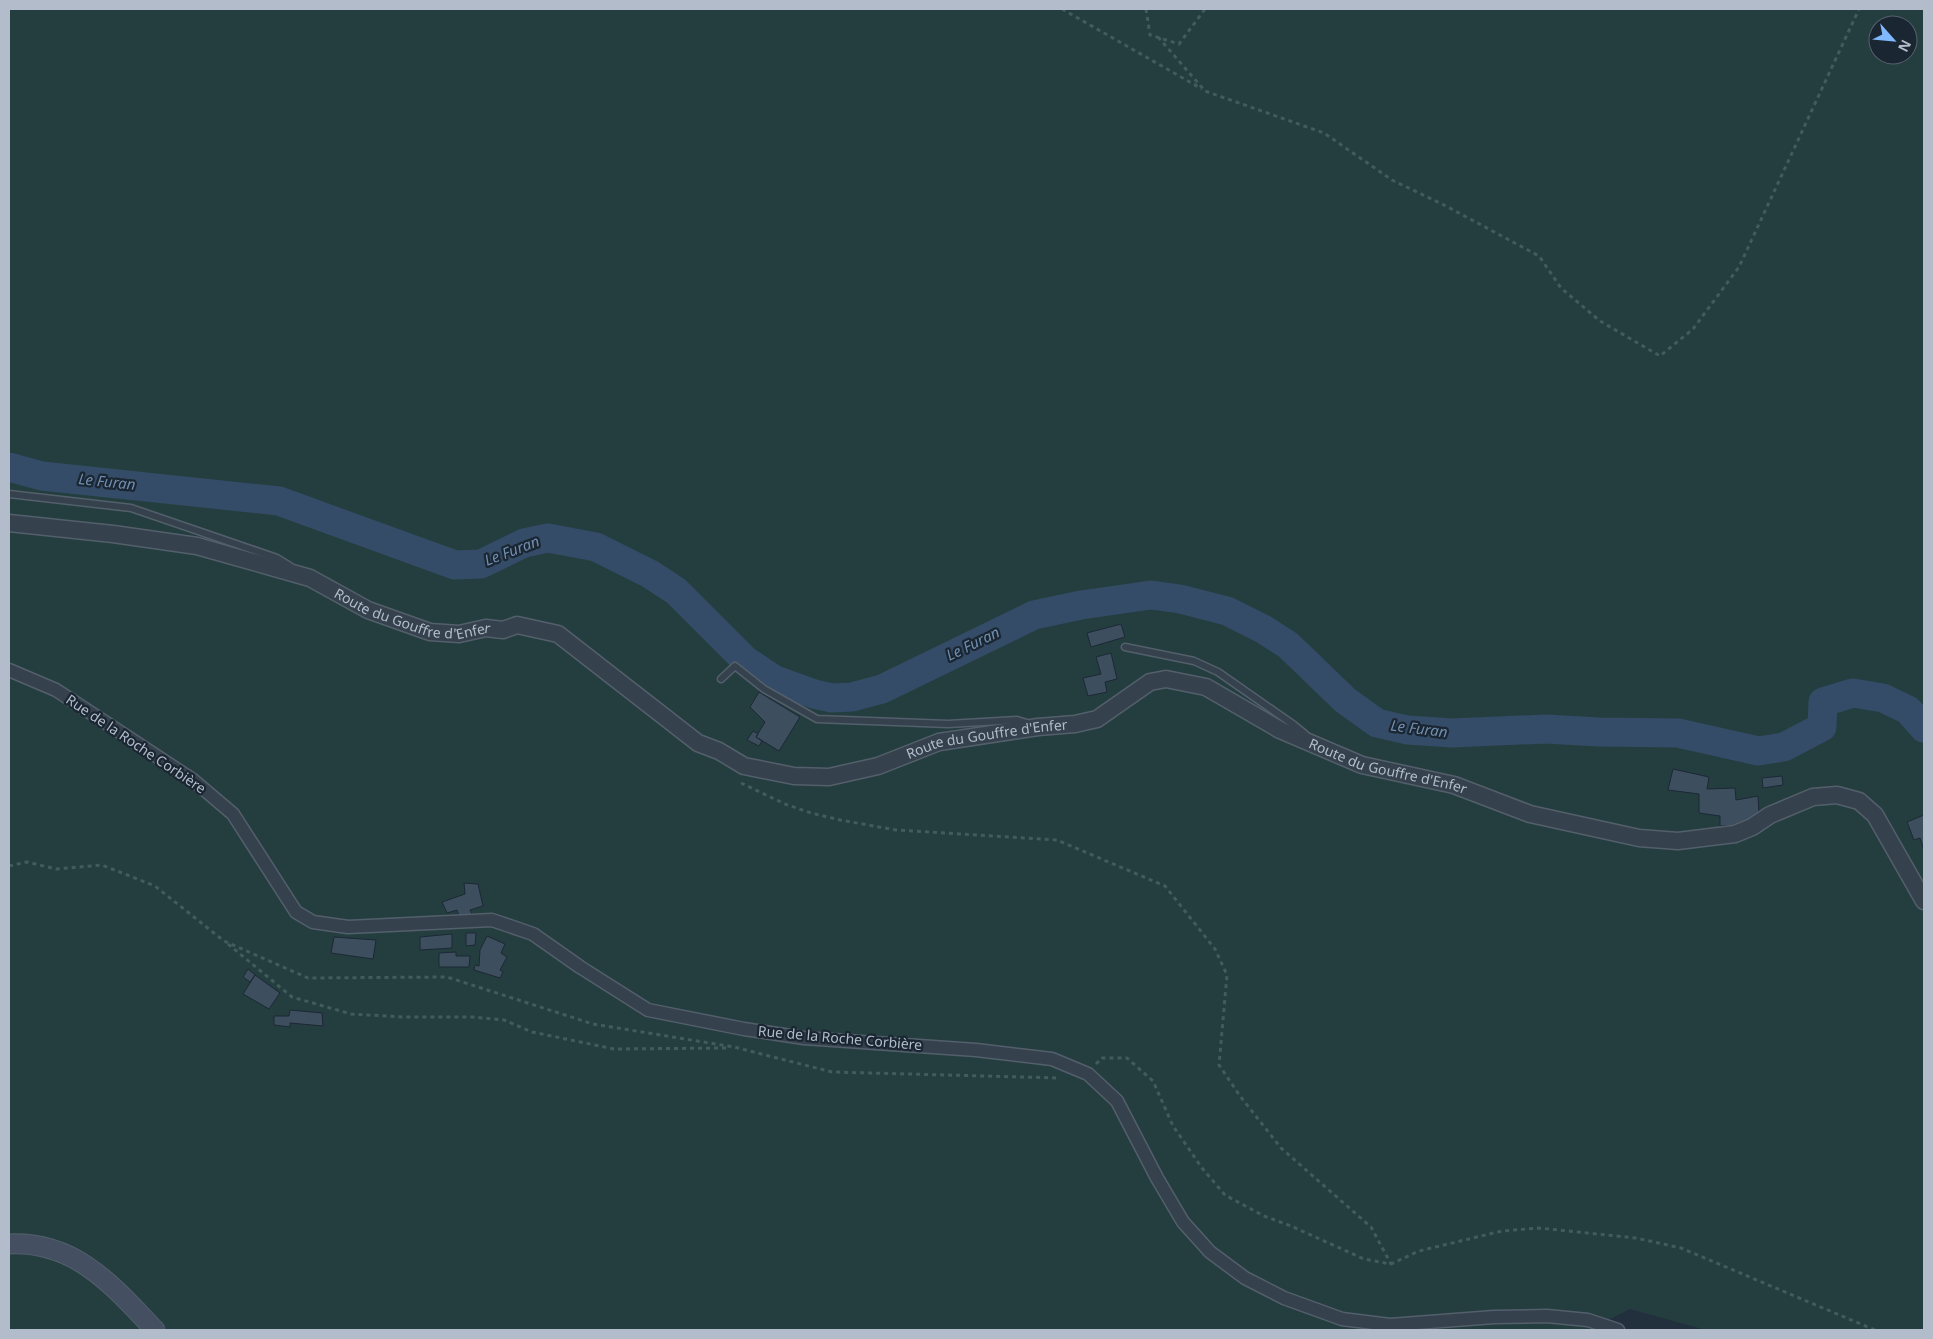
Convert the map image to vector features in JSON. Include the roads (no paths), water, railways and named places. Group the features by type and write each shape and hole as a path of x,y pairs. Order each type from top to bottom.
{"main road":[{"path":"9,1244 47,1248 79,1260 108,1281 154,1330"}],"street":[{"name":"Route du Gouffre d'Enfer","path":"9,523 113,534 198,546 305,577 368,610 430,632 459,634 486,628 503,630 517,625 558,634 698,742 744,766 794,776 829,777 878,766 939,742 1038,727 1075,724 1097,719 1150,682 1166,679 1206,687 1280,730 1362,765 1454,785 1530,814 1639,838 1678,841 1735,834 1752,827 1770,815 1814,797 1837,794 1859,801 1876,815 1924,901"},
{"name":"Rue de la Roche Corbière","path":"9,670 56,690 193,780 233,814 296,912 313,922 348,927 492,920 533,934 580,967 648,1010 744,1029 804,1038 976,1050 1052,1059 1088,1074 1117,1101 1182,1222 1210,1252 1245,1278 1284,1298 1342,1320 1390,1325 1494,1316 1547,1316 1588,1320 1618,1330"}],"lane":[{"path":"9,494 131,508 278,558 305,577"},
{"path":"1125,647 1194,661 1218,672 1294,725 1322,749"},
{"path":"721,679 735,666 764,689 817,720 948,724 1017,720 1038,727"}],"waterway":[{"name":"Le Furan","path":"9,467 42,476 279,501 455,565 481,564 524,543 548,538 596,547 650,574 676,591 745,660 775,680 814,694 832,698 852,697 882,689 1034,615 1081,605 1151,595 1180,599 1227,611 1263,629 1288,645 1345,700 1377,723 1407,730 1452,733 1546,729 1678,733 1758,751 1784,747 1822,727 1823,702 1853,693 1883,698 1908,710 1924,728"}]}
